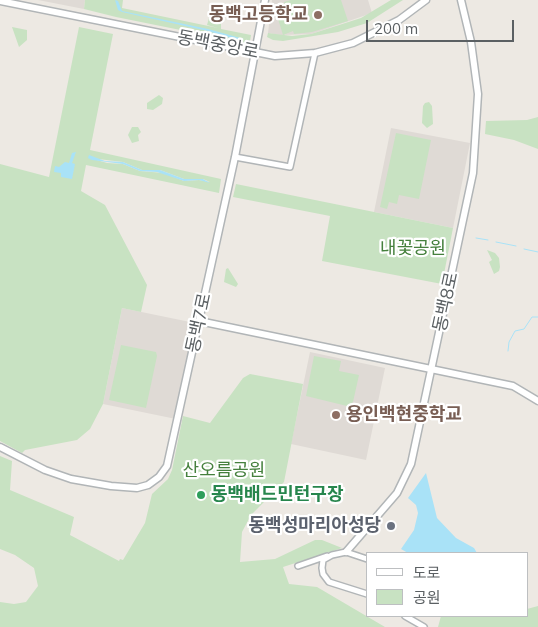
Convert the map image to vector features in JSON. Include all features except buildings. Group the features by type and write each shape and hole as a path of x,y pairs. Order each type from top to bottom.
{"street":[{"name":"동백7로","path":"0,447 28,463 70,479 126,488 151,483 167,466 234,157 265,0"},
{"name":"동백중앙로","path":"0,1 275,56 316,52 353,43 399,20 426,0"},
{"name":"동백8로","path":"346,552 389,503 406,476 413,457 473,173 476,150 478,94 471,42 460,0"},
{"path":"234,157 290,167 316,52"},
{"path":"199,321 513,386 538,401"},
{"path":"298,566 332,554 346,552 366,559"},
{"path":"332,554 323,560 322,568 323,574 329,582 366,594"},
{"path":"407,617 424,627"}],"shaded area":[{"path":"38,0 85,0 84,9"},
{"name":"동백고등학교","path":"272,0 368,0 372,13 311,34 281,35 268,33"},
{"path":"391,128 470,143 453,228 374,212"},
{"path":"122,308 195,323 176,419 103,404"},
{"name":"용인백현중학교","path":"310,352 385,368 366,460 291,444"}],"green space":[{"path":"85,0 123,0 122,8 218,28 207,25 209,18 217,16 221,20 221,29 251,35 250,41 245,43 116,17 84,9"},
{"name":"동백고등학교","path":"291,0 341,0 348,21 312,32 294,34 293,31 283,35 278,19 288,16 284,2"},
{"path":"391,0 403,0 367,23 338,32 283,41 267,37 268,33 292,36 311,34 361,18"},
{"path":"12,27 27,30 27,40 19,47"},
{"path":"79,27 113,34 90,150 221,179 219,193 86,165 81,191 105,205 147,285 141,312 122,308 103,404 90,429 77,440 25,450 22,453 0,441 0,164 49,177","holes":["90,158 123,162 142,170 160,170 184,179 203,179 210,182 199,180 184,181 164,173 140,171 123,164 107,163"]},
{"path":"159,95 163,98 162,104 153,110 147,109 147,103"},
{"path":"429,102 432,106 433,124 427,128 422,123 423,106"},
{"path":"538,117 538,149 514,140 485,134 486,121 527,120"},
{"path":"132,127 138,127 141,132 138,135 139,141 132,143 128,135"},
{"path":"396,133 431,140 419,199 399,195 397,204 389,202 387,209 380,207"},
{"name":"내꽃공원","path":"236,184 453,228 442,284 322,261 330,216 233,197"},
{"path":"487,250 495,253 499,258 499,271 494,274 489,262 492,260"},
{"path":"228,268 238,284 236,287 224,282 226,269"},
{"path":"121,345 156,352 157,356 146,408 109,400"},
{"path":"314,356 341,361 339,371 359,375 353,402 347,406 306,396"},
{"name":"산오름공원","path":"250,374 303,384 284,482 251,515 242,532 240,562 275,559 315,540 322,540 342,548 283,567 289,584 317,587 385,627 0,627 0,602 14,604 26,602 38,586 34,568 15,555 0,549 0,456 12,461 10,490 74,517 70,535 119,561 120,559 123,560 145,523 152,494 168,479 172,470 183,416 210,423 243,378"},
{"path":"538,606 538,627 438,627 441,617 528,617 528,609"}],"water":[{"path":"115,0 118,1 122,11 208,29 244,39 234,39 208,31 122,12 118,10"},
{"path":"76,152 72,163 75,164 72,179 61,177 61,173 54,172 55,166 59,167 65,162 69,163 72,153"},
{"path":"89,155 105,161 123,162 142,170 160,170 184,179 203,179 210,183 199,180 184,181 157,172 140,171 123,164 92,160 88,158"},
{"path":"426,473 437,518 456,538 474,548 476,552 406,552 401,549 414,530 418,513 416,505 408,498"}],"waterway":[{"path":"476,238 488,240"},
{"path":"496,242 516,246"},
{"path":"524,249 538,252"},
{"path":"508,351 509,342 515,331 524,329 532,317 538,317"}],"place":[{"name":"동백고등학교","path":"318,15"},
{"name":"용인백현중학교","path":"336,415"},
{"name":"동백배드민턴구장","path":"201,495"},
{"name":"동백성마리아성당","path":"391,526"}]}
